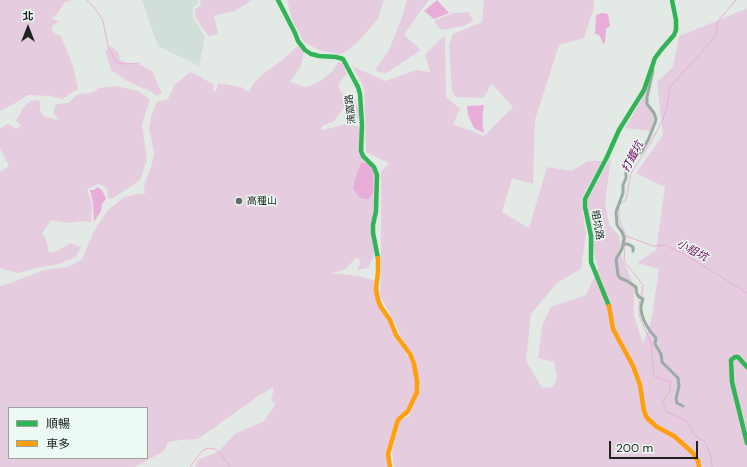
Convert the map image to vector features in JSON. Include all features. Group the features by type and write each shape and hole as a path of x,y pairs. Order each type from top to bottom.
{"street":[{"name":"湳窩路","path":"278,0 301,46 311,54 343,59 358,87 360,94 362,125 361,151 363,156 374,166 377,175 376,211 373,234 378,259 376,289 378,300 390,320 396,335 410,354 415,369 417,386 417,392 408,411 398,420 388,454 390,467"},
{"name":"粗坑路","path":"672,0 676,19 676,31 658,53 652,65 644,90 619,130 607,157 587,193 584,208 591,236 592,262 609,306 613,329 627,354 640,385 645,414 653,424 674,436 693,453 698,461 699,467"},
{"path":"652,65 654,71 647,97 647,104 654,113 656,119 642,151 629,162 626,171 623,193 616,212 617,225 624,238 622,249 616,259 618,275 620,278 636,287 636,293 643,299 641,308 645,323 649,331 656,338 655,344 661,354 662,362 678,378 676,399 678,403 684,406"},
{"path":"623,244 628,244 632,247 633,251"},
{"path":"747,368 738,357 731,360 732,382 747,443"}],"shaded area":[{"path":"0,0 72,0 64,3 57,14 51,19 60,21 52,26 52,31 61,36 73,66 78,89 62,99 51,96 28,95 0,111"},
{"path":"142,0 198,0 198,4 193,7 193,17 205,37 199,66 158,46"},
{"path":"200,0 252,0 235,11 214,16 218,33 209,37 195,17 195,9 201,6"},
{"path":"287,0 384,0 378,19 358,42 344,53 339,54 319,50 304,42 292,19"},
{"path":"407,0 429,0 404,35 421,50 385,74 375,70 389,50"},
{"path":"437,0 449,13 434,19 424,11"},
{"path":"484,0 594,0 594,7 584,38 559,45 535,120 533,184 512,178 502,212 529,228 547,167 571,171 588,161 602,161 581,199 586,233 581,269 557,283 531,314 526,361 542,388 553,387 557,377 554,362 538,358 542,326 551,307 586,295 598,268 594,253 587,201 611,157 605,203 609,224 619,236 622,258 634,286 634,315 643,344 651,322 659,269 637,263 656,250 665,187 636,173 663,135 657,82 673,67 679,36 747,8 747,467 394,467 392,451 400,421 409,416 420,390 415,359 401,337 380,296 381,172 389,163 366,152 364,87 352,66 385,81 416,70 430,72 425,54 445,35 446,97 460,109 453,124 484,136 513,107 492,84 483,98 456,97 452,92 449,46 453,34 482,22"},
{"path":"469,12 473,21 464,26 441,30 434,21 453,13"},
{"path":"602,13 608,14 610,26 606,29 605,43 603,43 599,35 595,34 596,15"},
{"path":"110,46 118,52 120,60 127,63 139,64 152,71 162,93 157,96 150,91 129,82 111,70 105,51"},
{"path":"298,46 304,51 301,66 290,82 306,87 317,83 333,71 338,62 342,63 347,74 342,79 338,87 344,96 355,99 360,115 357,120 354,104 347,103 334,121 322,126 321,129 324,130 345,124 360,127 362,158 374,169 375,202 372,224 375,253 368,268 357,270 361,261 357,257 344,270 331,273 359,276 376,281 376,299 388,318 392,331 412,363 416,387 407,410 396,419 388,452 389,467 195,467 198,460 219,451 235,434 264,421 276,403 271,401 274,387 260,395 198,439 168,442 164,451 135,467 0,467 0,286 44,270 68,267 82,259 93,233 107,211 124,197 145,194 144,185 152,164 154,152 149,129 152,113 157,102 168,99 175,84 190,72 214,84 213,92 216,90 218,83 241,87 249,92 260,76"},
{"path":"651,73 646,96 646,106 653,114 654,123 651,131 625,128 641,101"},
{"path":"116,86 138,91 150,99 142,125 147,160 140,180 112,199 108,198 107,188 98,184 87,189 92,204 91,222 82,221 69,223 51,220 42,234 46,238 49,253 57,251 70,243 81,247 76,257 56,265 18,273 0,268 0,172 9,166 0,149 0,128 8,124 16,129 21,126 16,120 23,107 31,101 36,100 40,102 40,111 44,116 58,120 53,113 56,104 68,103 78,94 91,93 99,88"},
{"path":"484,105 482,119 484,133 474,128 468,115 467,106"},
{"path":"361,163 369,165 373,170 373,193 369,199 363,199 353,188"},
{"path":"97,187 102,190 106,199 102,204 101,211 94,222 93,203 90,190 94,190"}],"waterway":[{"path":"87,0 95,8 103,21 108,46 115,60 118,63 125,64 139,63"},
{"name":"打鐵坑","path":"620,204 626,200 631,173 662,122 667,106 670,87 716,36 718,21 736,0"},
{"name":"打鐵坑","path":"619,207 619,219 626,236 625,242"},
{"name":"小粗坑","path":"626,236 653,246 664,245 686,255 747,293"},
{"name":"打鐵坑","path":"625,245 624,261 643,285 639,304 639,315 651,343 654,376 670,382 670,391 662,402 667,412 687,421 694,435 705,442 711,456 712,467"},
{"path":"190,467 202,451 211,448 219,452 230,467"}],"traffic: fast":[{"path":"278,0 298,41 305,50 311,54 319,56 343,59 358,87 360,94 362,125 361,151 363,156 374,167 377,175 376,211 373,233 378,258"},
{"path":"609,306 591,262 591,236 585,207 585,199 619,130 644,90 655,58 674,35 676,30 676,20 672,0"},
{"path":"747,367 738,357 731,360 732,382 747,443"}],"traffic: slow":[{"path":"378,258 376,289 378,300 390,320 396,335 410,354 414,364 417,381 417,392 408,411 398,420 397,423 388,454 390,467"},
{"path":"609,306 613,329 633,366 640,385 644,411 647,418 657,427 674,436 693,453 698,461 699,467"}],"place":[{"name":"高種山","path":"239,201"}]}
